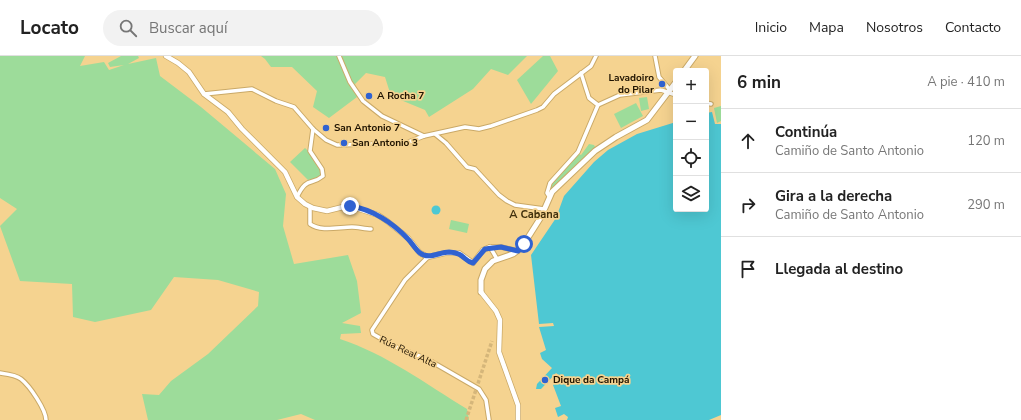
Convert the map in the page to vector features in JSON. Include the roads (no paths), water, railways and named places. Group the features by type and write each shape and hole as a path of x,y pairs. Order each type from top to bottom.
{"main road":[{"path":"686,68 694,56"},
{"path":"481,292 482,274 487,266 497,259 518,251 539,222 549,196 559,184 595,151 616,137 647,120 673,86"}],"street":[{"path":"166,56 189,72 204,94 228,112 242,129 281,168 297,197 310,207 327,211 353,207 378,215 398,229 420,253 428,257 445,253 459,253 473,263 483,250 490,247 501,247 518,251"},
{"path":"339,56 347,77 363,101 382,116 424,136"},
{"path":"204,94 252,89 276,101 294,107 313,129 333,144 343,146 406,143 424,136 465,127 479,129 491,126 537,110 543,107 554,94 593,64 596,56"},
{"path":"655,56 659,77 669,92"},
{"path":"581,73 589,98 598,105"},
{"path":"549,196 547,193 550,183 578,152 598,105 620,95 661,90 673,94"},
{"path":"297,197 300,189 307,182 318,180 323,176 322,169 310,151 313,129"},
{"path":"435,134 446,143 467,167 475,169 499,195 515,205 544,209"},
{"path":"310,207 310,224 313,226 330,228 353,226 371,229"},
{"path":"490,247 497,259"},
{"name":"Rúa Real Alta","path":"428,257 397,292 372,330 373,334 396,347 427,359 479,389 486,400 489,420"},
{"path":"481,292 496,311 500,320 499,352 518,405 518,420"},
{"path":"0,373 8,374 22,380 42,407 46,414 46,420"}],"water":[{"path":"709,112 712,112 715,124 721,124 721,415 709,420 567,420 568,417 564,414 558,417 555,408 561,406 553,385 560,376 556,373 541,389 536,389 537,384 552,368 542,359 540,353 546,350 539,327 554,326 553,323 539,324 531,255 556,218 564,196 594,162 608,150 637,134 673,123 673,212 709,212"},
{"path":"436,205 441,210 436,215 431,210"}],"tunnel":[{"path":"466,420 492,341"}],"place":[{"name":"Lavadoiro do Pilar","path":"662,84"},
{"name":"A Rocha 7","path":"369,96"},
{"name":"San Antonio 7","path":"326,128"},
{"name":"San Antonio 3","path":"344,143"},
{"name":"Dique da Campá","path":"545,380"}],"district":[{"name":"A Cabana","path":"534,214"}]}
